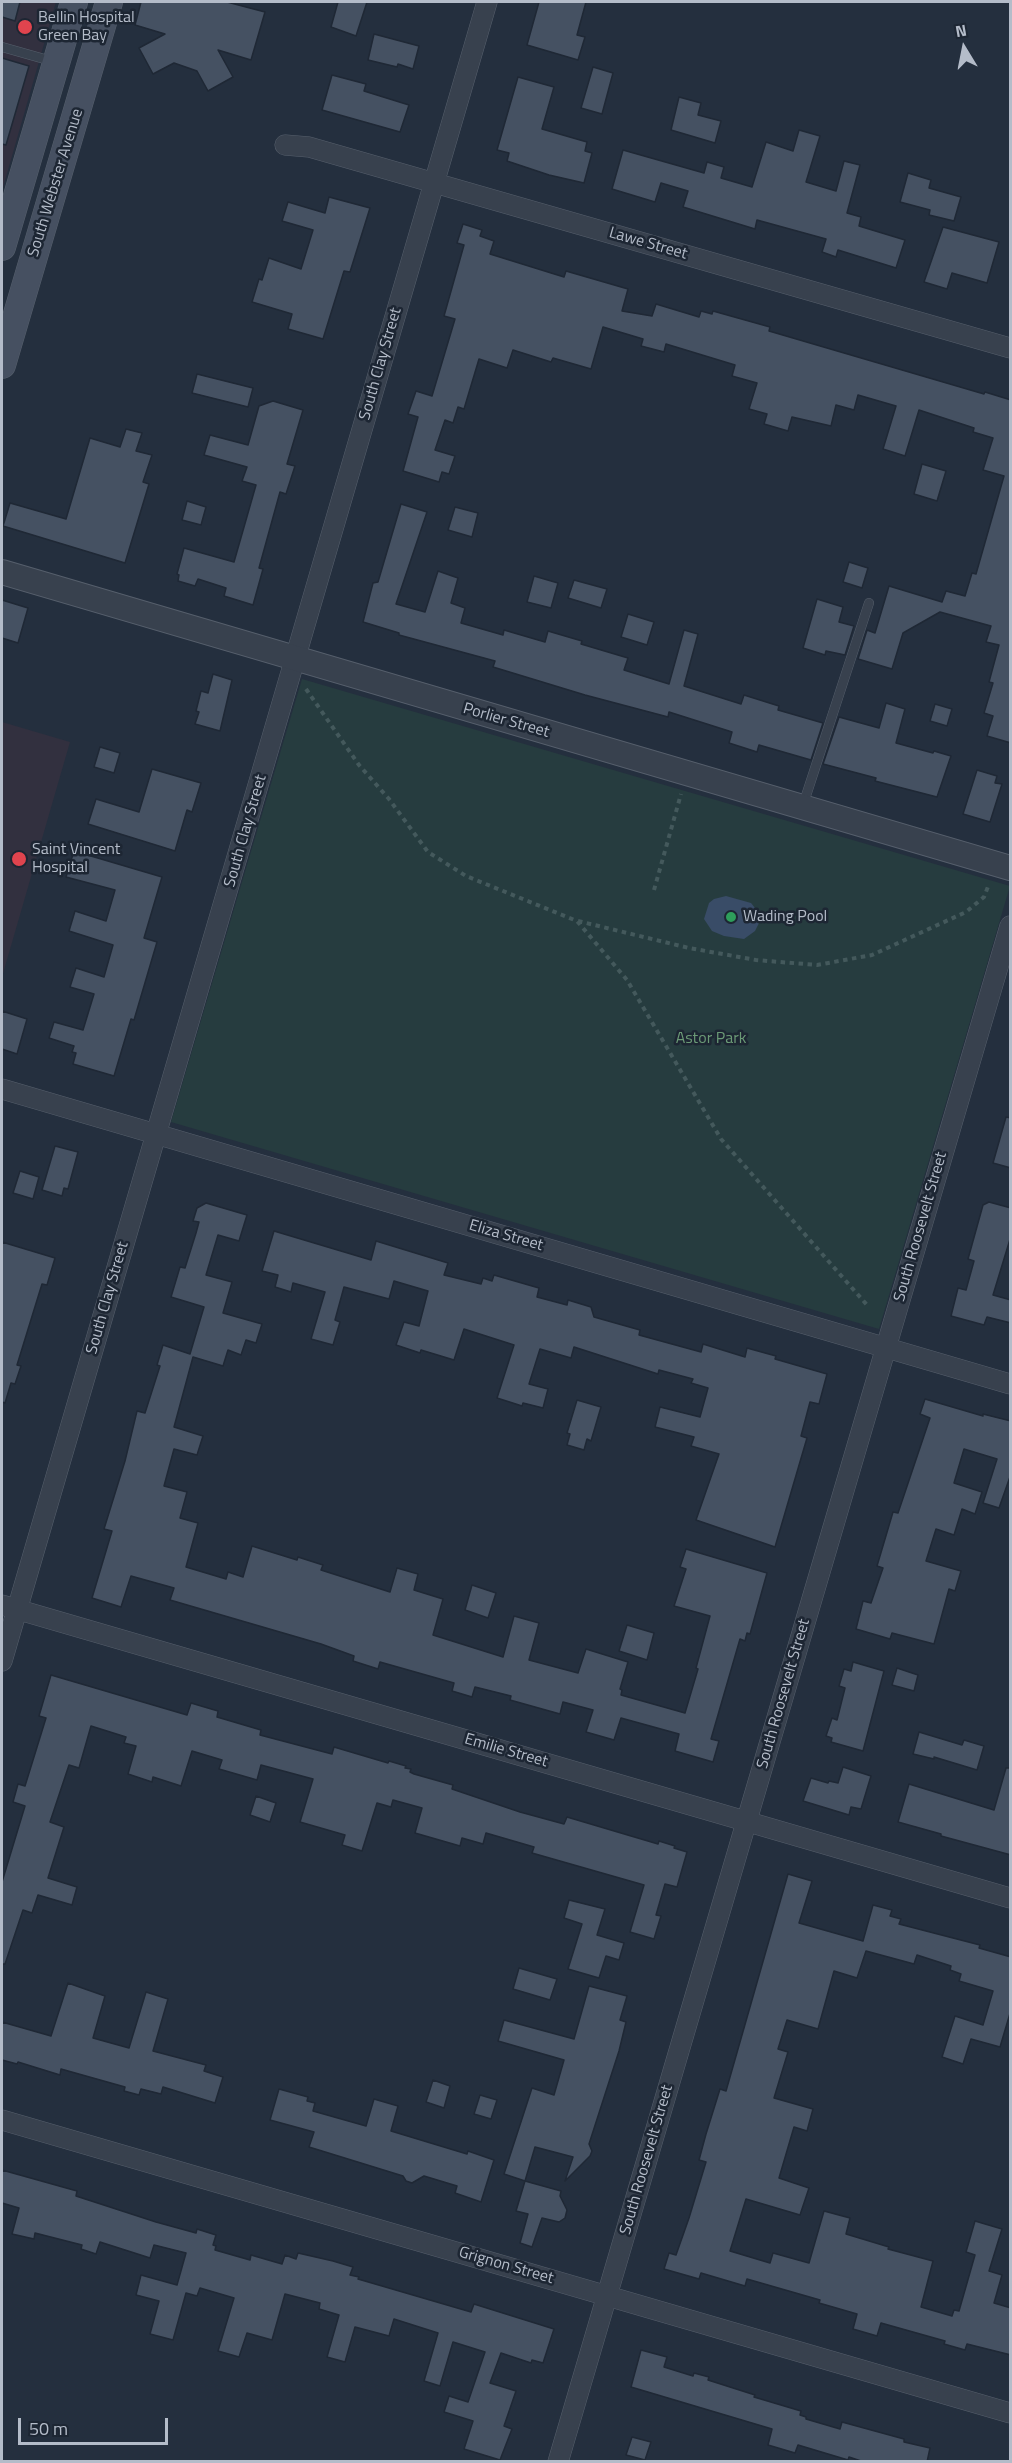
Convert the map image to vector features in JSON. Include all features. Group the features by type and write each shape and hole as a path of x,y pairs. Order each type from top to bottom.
{"main road":[{"name":"South Webster Avenue","path":"2,247 74,2"},
{"name":"South Webster Avenue","path":"2,365 110,2"}],"street":[{"name":"South Clay Street","path":"2,1660 9,1607 156,1134 487,2"},
{"name":"Lawe Street","path":"285,146 309,147 1011,348"},
{"name":"Porlier Street","path":"2,572 1011,868"},
{"name":"South Roosevelt Street","path":"558,2462 1011,926"},
{"name":"Eliza Street","path":"2,1089 1011,1384"},
{"name":"Emilie Street","path":"9,1607 1011,1898"},
{"name":"Grignon Street","path":"2,2120 1011,2413"}],"lane":[{"path":"2,47 57,63"},
{"path":"802,807 869,603"}],"path":[{"path":"303,683 359,765 389,799 428,852 466,876 577,921 689,948 756,960 817,965 872,955 966,912 984,897 989,884"},
{"path":"654,890 681,794"},
{"path":"577,921 627,980 721,1139 867,1305"}],"shaded area":[{"path":"2,2 56,2 2,191"},
{"name":"Saint Vincent Hospital","path":"2,722 70,742 2,977"}],"green space":[{"name":"Astor Park","path":"302,679 1010,886 879,1329 171,1122"}],"water":[{"name":"Wading Pool","path":"726,896 751,903 755,908 759,923 755,931 744,939 724,936 712,931 704,919 709,903"}],"building":[{"path":"2,2 20,2 15,21 2,17"},
{"path":"141,2 227,2 265,12 251,60 218,50 233,77 208,91 197,71 174,63 153,74 139,48 165,34 135,25"},
{"path":"338,2 367,2 356,36 331,27"},
{"path":"539,2 586,2 577,35 585,37 578,60 527,45"},
{"path":"374,34 419,46 413,69 398,64 397,67 368,60"},
{"path":"2,58 29,66 6,145 2,144"},
{"path":"593,67 613,73 602,114 581,108"},
{"path":"332,75 366,84 364,91 409,105 400,132 322,110"},
{"path":"518,77 554,87 542,129 587,142 585,151 592,153 584,183 549,175 507,161 509,153 497,150"},
{"path":"679,97 701,103 698,115 721,121 715,143 671,130"},
{"path":"799,130 820,136 806,182 836,191 844,161 860,165 847,213 861,217 859,226 905,240 896,268 838,250 836,257 822,252 826,239 757,220 755,229 683,207 688,191 661,183 655,202 612,189 623,150 704,173 707,162 724,167 721,178 752,187 766,142 793,151"},
{"path":"908,173 931,180 929,188 961,197 954,221 929,215 930,210 900,202"},
{"path":"329,197 370,208 350,272 344,271 323,339 288,329 292,314 252,302 269,258 301,269 313,230 282,221 288,202 325,213"},
{"path":"463,224 482,230 480,236 494,241 490,254 564,277 566,271 628,289 622,311 652,316 656,304 699,317 701,311 712,314 713,311 770,327 769,331 1011,400 1011,743 987,736 993,716 984,713 993,683 989,682 999,645 986,642 991,626 940,612 903,633 892,669 858,659 867,630 875,633 889,586 942,602 946,591 965,596 972,573 976,574 1004,476 983,470 993,438 973,432 974,428 919,410 905,456 883,449 896,406 858,395 854,410 836,405 831,426 792,417 788,431 764,424 767,414 749,409 757,383 732,376 735,365 666,344 664,352 641,346 643,339 603,327 591,369 553,358 551,362 513,350 507,368 479,359 464,409 458,407 453,423 445,420 435,450 455,456 449,474 442,472 439,482 403,471 418,417 408,414 416,391 432,396 455,319 444,316 464,245 457,243"},
{"path":"943,227 999,242 987,283 952,273 947,289 924,282"},
{"path":"197,374 253,388 248,407 192,393"},
{"path":"273,401 303,410 287,464 295,466 286,494 280,492 259,568 263,569 253,605 224,596 226,588 198,579 195,586 178,581 179,575 177,574 184,548 234,562 256,485 242,481 247,467 204,455 210,435 248,445 259,406"},
{"path":"126,429 142,433 136,451 152,455 143,482 149,484 125,563 3,526 10,503 66,519 90,438 120,447"},
{"path":"922,464 946,471 937,501 914,494"},
{"path":"187,501 206,507 201,525 182,520"},
{"path":"401,504 427,512 396,604 425,612 438,571 458,578 451,603 465,608 461,623 503,635 504,630 545,642 548,631 628,658 624,670 669,684 684,630 698,634 684,686 741,704 744,695 779,706 778,710 823,723 811,760 759,745 757,752 729,743 732,732 669,712 668,717 585,695 493,667 495,661 399,635 399,633 363,622 373,583 378,582"},
{"path":"455,507 478,513 472,537 448,530"},
{"path":"849,562 868,568 862,588 843,582"},
{"path":"534,576 558,583 551,608 527,602"},
{"path":"574,580 607,589 601,608 568,598"},
{"path":"817,599 843,607 839,622 854,626 845,655 826,651 825,655 803,648"},
{"path":"2,600 28,608 18,643 2,638"},
{"path":"628,614 654,622 647,645 621,637"},
{"path":"213,674 232,680 220,731 195,724 201,691 208,693"},
{"path":"886,703 905,709 896,743 951,756 937,797 875,781 876,778 823,764 839,717 879,728"},
{"path":"935,704 952,709 947,726 930,721"},
{"path":"100,747 120,753 114,773 94,767"},
{"path":"152,769 201,783 192,812 187,810 175,851 88,824 96,799 139,812"},
{"path":"977,770 997,776 995,783 1002,784 990,822 963,814"},
{"path":"74,851 162,877 144,938 157,942 134,1020 131,1019 114,1076 73,1064 76,1053 72,1052 74,1046 49,1038 54,1022 83,1030 94,994 70,987 76,968 104,977 113,945 69,931 75,911 106,921 115,890 66,877"},
{"path":"2,1011 27,1019 17,1054 2,1049"},
{"path":"1006,1117 1011,1118 1011,1168 993,1163"},
{"path":"55,1146 78,1152 68,1189 64,1188 62,1196 42,1190"},
{"path":"20,1171 39,1177 33,1199 13,1193"},
{"path":"989,1202 1011,1208 1011,1236 993,1295 1011,1300 1011,1323 987,1317 984,1325 951,1316 958,1288 966,1290 974,1261 968,1259 983,1205"},
{"path":"206,1203 247,1215 239,1241 218,1235 206,1275 232,1282 223,1313 262,1324 256,1343 246,1340 241,1355 228,1350 223,1366 193,1357 174,1427 203,1436 197,1455 174,1449 164,1486 187,1492 180,1518 198,1523 186,1567 226,1579 228,1572 243,1577 252,1546 297,1560 298,1557 323,1565 321,1570 390,1592 397,1568 418,1574 414,1590 443,1599 433,1635 503,1657 514,1616 539,1623 529,1660 578,1673 586,1649 628,1662 620,1689 622,1690 621,1695 685,1713 710,1616 674,1606 686,1569 680,1567 686,1549 767,1573 750,1634 747,1633 745,1641 740,1639 711,1739 719,1741 713,1762 675,1751 679,1734 621,1718 614,1740 586,1732 593,1710 563,1702 560,1714 510,1700 511,1696 475,1687 472,1697 452,1691 454,1683 380,1662 378,1669 353,1661 354,1656 321,1644 170,1600 174,1588 131,1576 121,1607 92,1598 112,1531 104,1529 125,1461 137,1411 145,1413 160,1366 157,1365 163,1345 190,1354 204,1307 171,1297 180,1267 185,1268 196,1233 199,1222 193,1221 197,1208"},
{"path":"274,1231 371,1260 376,1241 448,1263 444,1275 481,1284 483,1278 492,1281 494,1275 539,1288 537,1297 567,1305 568,1300 591,1307 594,1317 640,1330 639,1335 701,1352 703,1344 745,1357 747,1348 776,1356 775,1359 827,1374 819,1404 810,1402 801,1436 807,1438 775,1547 696,1520 719,1454 691,1446 694,1437 655,1427 660,1407 700,1417 708,1388 691,1383 693,1379 659,1370 658,1374 574,1347 571,1358 540,1349 529,1384 548,1389 543,1408 523,1403 522,1406 497,1398 514,1345 464,1329 454,1360 396,1345 404,1322 419,1326 428,1291 394,1281 389,1299 344,1287 335,1320 340,1322 333,1345 311,1339 325,1292 293,1283 291,1292 275,1287 278,1275 262,1271"},
{"path":"2,1242 55,1258 47,1285 42,1284 17,1365 21,1366 15,1384 11,1383 5,1403 2,1402"},
{"path":"925,1399 983,1416 983,1414 1011,1421 1011,1474 999,1508 983,1503 997,1459 964,1449 954,1483 982,1492 975,1514 962,1509 954,1535 936,1529 926,1561 961,1571 955,1591 949,1589 934,1644 892,1633 890,1639 856,1629 863,1601 871,1603 883,1568 877,1566 893,1512 898,1513 930,1418 920,1414"},
{"path":"577,1400 601,1407 591,1441 587,1439 584,1450 567,1445 570,1434 567,1433"},
{"path":"472,1585 496,1593 488,1618 465,1610"},
{"path":"627,1625 654,1633 647,1660 619,1651"},
{"path":"853,1662 884,1671 863,1751 831,1742 832,1738 826,1736 832,1718 837,1720 845,1688 839,1686 844,1669 851,1671"},
{"path":"897,1668 918,1675 914,1691 892,1685"},
{"path":"51,1675 187,1715 191,1703 218,1711 217,1717 261,1730 260,1735 332,1754 334,1747 406,1766 405,1768 411,1769 410,1772 414,1774 453,1785 452,1789 520,1812 564,1824 567,1817 658,1844 659,1841 675,1846 674,1848 687,1852 677,1887 665,1884 656,1915 661,1916 654,1939 630,1932 644,1885 532,1853 534,1847 486,1833 483,1844 462,1838 460,1846 415,1833 422,1808 393,1800 391,1807 377,1803 362,1851 342,1845 345,1835 300,1822 313,1779 261,1765 257,1780 219,1769 222,1760 192,1751 181,1786 153,1777 152,1782 128,1774 136,1746 124,1743 126,1737 91,1726 79,1768 69,1765 50,1822 64,1827 48,1878 77,1887 72,1905 38,1895 32,1913 23,1910 5,1964 2,1964 2,1882 25,1806 13,1802 18,1784 25,1786 46,1718 39,1716"},
{"path":"919,1732 962,1745 964,1740 984,1746 977,1770 934,1757 934,1759 913,1754"},
{"path":"843,1767 871,1776 861,1809 851,1807 849,1815 803,1801 811,1778 828,1783 829,1781 838,1783"},
{"path":"1006,1768 1011,1768 1011,1855 898,1822 909,1784 994,1810"},
{"path":"256,1796 276,1803 270,1822 250,1815"},
{"path":"788,1874 812,1881 799,1923 863,1941 873,1905 892,1910 890,1916 901,1919 899,1924 980,1945 979,1948 1011,1957 1011,2010 1000,2047 971,2039 963,2064 942,2057 955,2016 983,2025 993,1991 959,1981 961,1974 950,1970 951,1966 917,1955 914,1964 866,1951 857,1978 834,1971 818,2029 787,2020 778,2049 788,2052 774,2098 813,2109 807,2131 794,2127 779,2178 809,2188 800,2215 746,2199 730,2251 770,2263 773,2253 809,2263 824,2211 850,2218 846,2234 889,2247 888,2249 933,2261 921,2307 952,2316 954,2310 959,2311 975,2255 966,2252 975,2221 1002,2229 989,2271 1002,2275 994,2303 1011,2308 1011,2355 967,2344 965,2350 944,2344 945,2341 881,2323 877,2336 853,2329 857,2314 819,2303 820,2300 747,2279 745,2286 701,2273 699,2279 664,2269 669,2253 676,2255 689,2218 706,2162 699,2160 706,2134 720,2089 726,2091"},
{"path":"569,1900 605,1909 597,1935 624,1943 619,1960 606,1956 599,1978 568,1969 582,1924 564,1918"},
{"path":"519,1968 557,1979 550,2000 513,1989"},
{"path":"68,1983 105,1996 93,2038 129,2048 146,1992 168,1999 153,2051 206,2065 204,2071 223,2077 215,2103 163,2087 161,2094 141,2089 139,2095 124,2091 125,2087 61,2069 60,2075 18,2062 17,2064 2,2060 2,2022 51,2036"},
{"path":"589,1986 627,1996 620,2020 626,2022 589,2144 592,2151 590,2156 565,2181 573,2157 535,2147 525,2181 504,2174 532,2088 554,2095 564,2060 498,2041 504,2020 574,2039"},
{"path":"433,2080 450,2086 444,2108 426,2102"},
{"path":"279,2089 308,2097 307,2101 315,2103 313,2111 366,2126 374,2099 398,2106 391,2131 494,2160 481,2202 455,2193 457,2186 424,2176 412,2183 406,2181 403,2176 309,2147 314,2132 270,2120"},
{"path":"480,2095 497,2100 491,2119 474,2114"},
{"path":"2,2170 77,2191 76,2196 156,2222 196,2233 197,2229 216,2235 213,2245 216,2246 215,2250 250,2260 251,2255 282,2264 285,2255 296,2259 298,2253 333,2261 353,2267 350,2275 359,2277 358,2279 471,2312 474,2304 554,2329 543,2363 532,2360 531,2363 501,2353 490,2383 516,2391 504,2426 512,2429 500,2460 464,2449 473,2421 444,2412 449,2396 468,2402 485,2352 453,2342 440,2386 424,2381 438,2333 394,2319 389,2336 355,2327 345,2362 327,2357 339,2315 319,2309 320,2303 285,2294 272,2340 247,2333 239,2357 218,2351 234,2298 200,2288 197,2296 186,2293 173,2340 150,2334 159,2301 136,2295 141,2275 177,2285 186,2253 154,2245 150,2258 100,2242 96,2254 81,2249 82,2245 35,2233 34,2239 12,2234 19,2208 2,2203"},
{"path":"525,2181 561,2191 560,2196 567,2210 565,2218 559,2222 542,2218 532,2247 520,2243 528,2214 516,2211"},
{"path":"641,2350 667,2357 664,2367 693,2376 694,2373 709,2377 708,2380 755,2395 754,2397 801,2411 800,2415 806,2419 840,2429 842,2422 930,2448 927,2462 864,2462 849,2457 848,2460 798,2445 795,2453 768,2445 772,2429 631,2387"},
{"path":"632,2437 651,2442 645,2460 626,2455"}],"place":[{"name":"Bellin Hospital Green Bay","path":"25,27"},
{"name":"Saint Vincent Hospital","path":"19,859"},
{"name":"Wading Pool","path":"731,917"}]}
